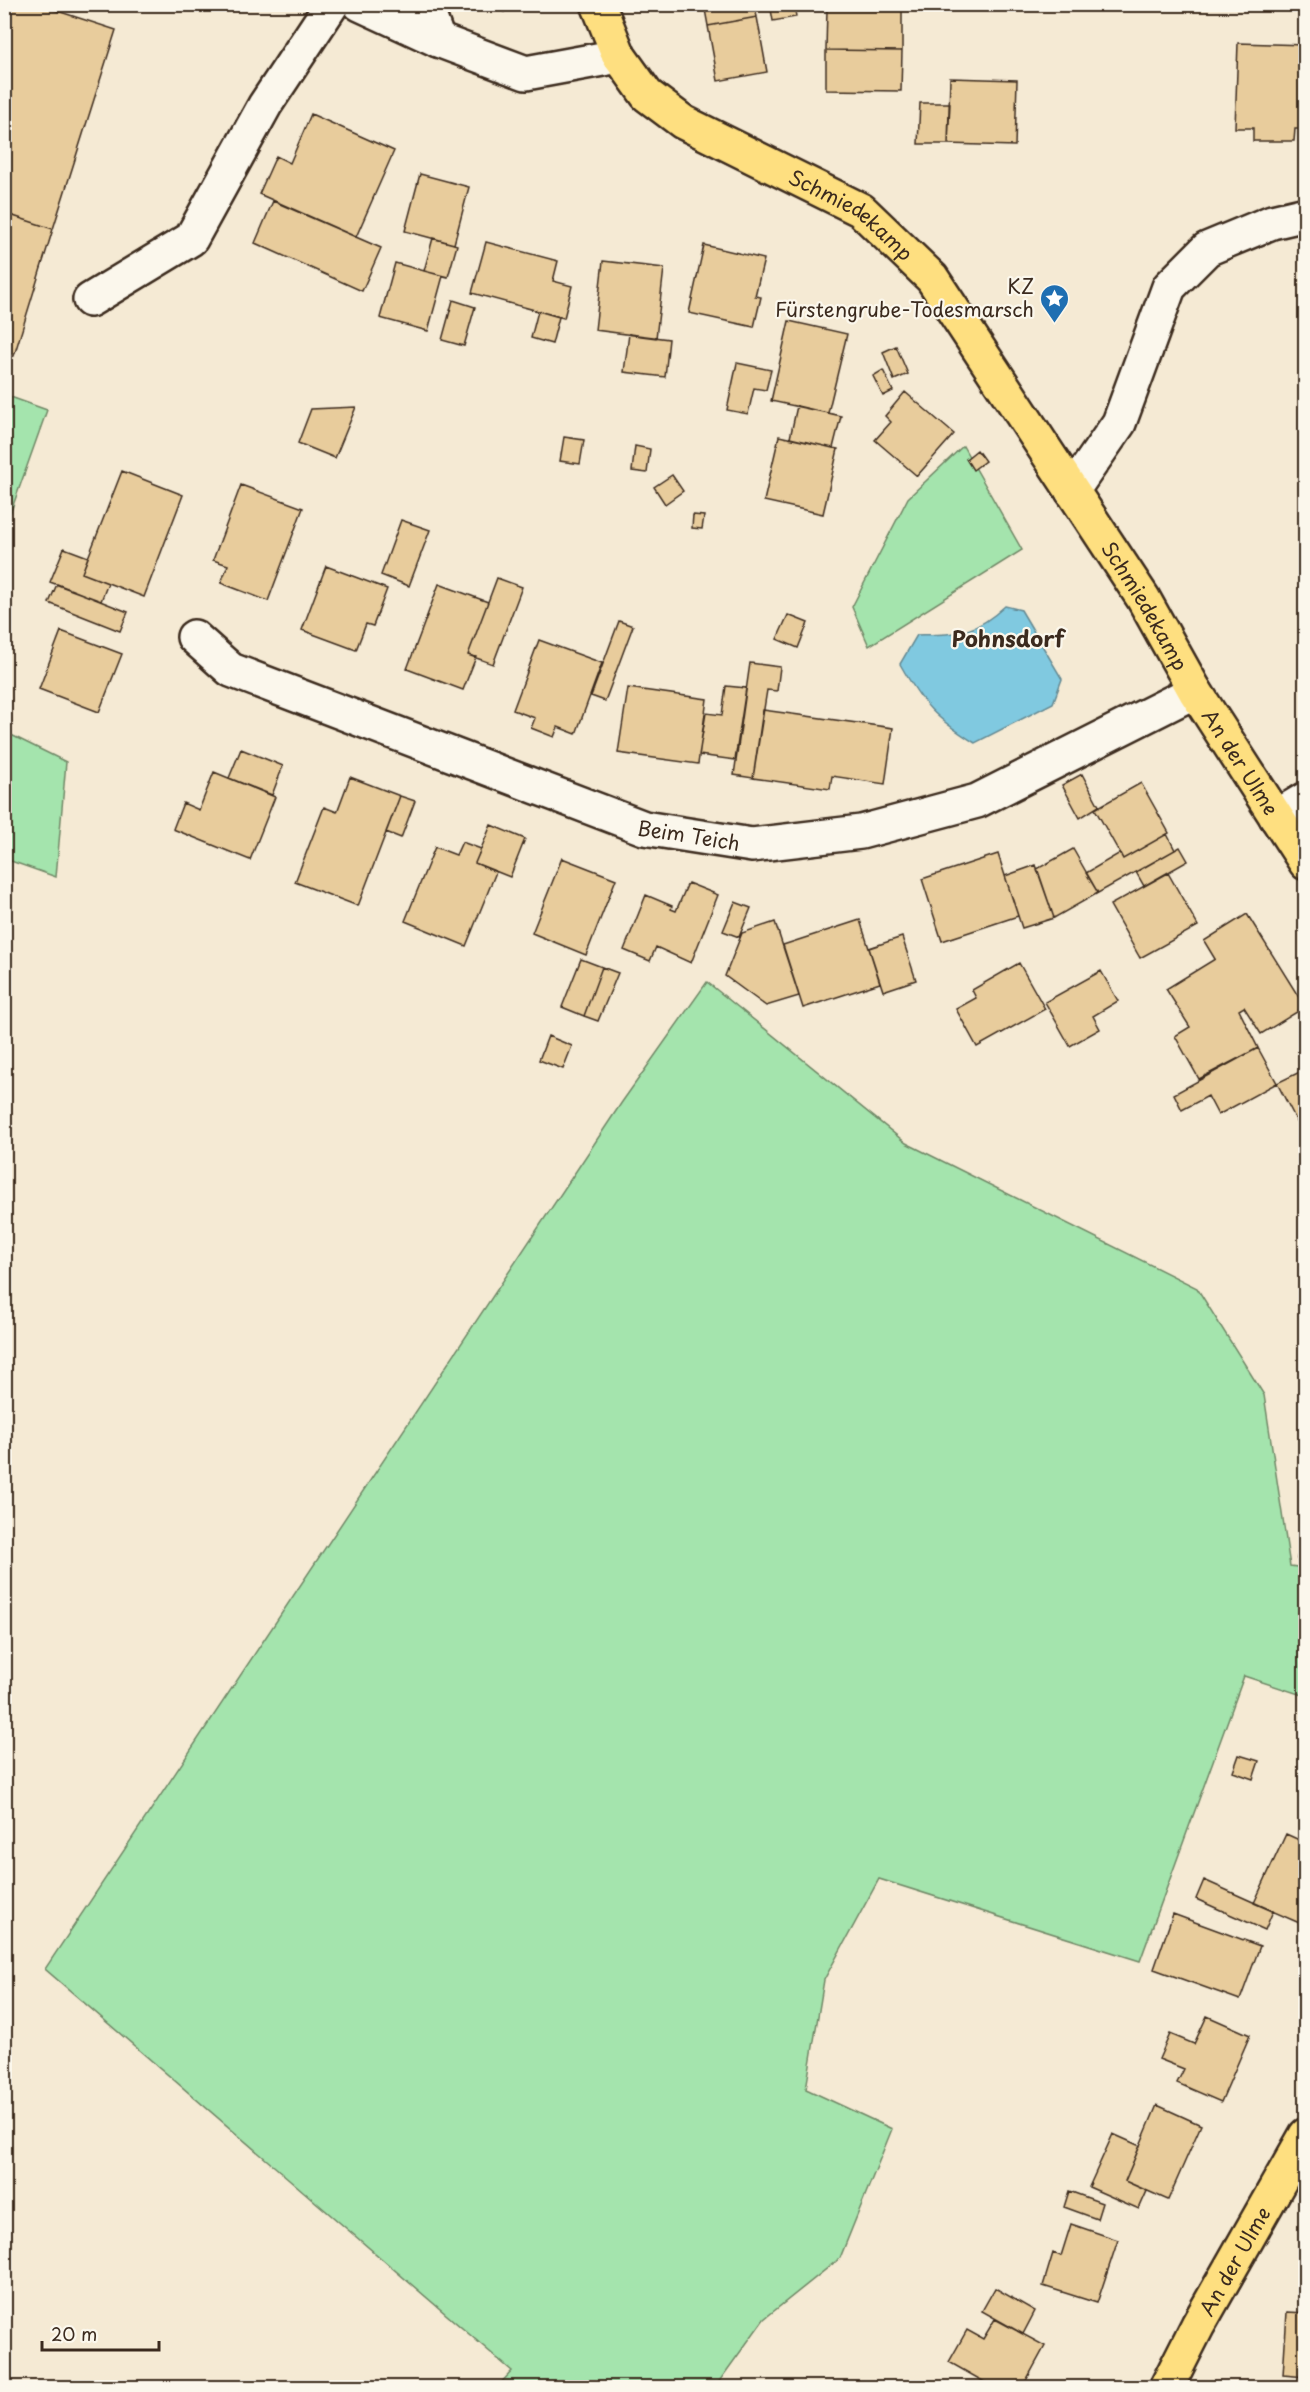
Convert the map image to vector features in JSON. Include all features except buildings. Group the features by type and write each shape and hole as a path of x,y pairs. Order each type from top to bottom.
{"main road":[{"name":"Schmiedekamp","path":"598,4 619,56 647,95 683,122 861,210 932,278 1143,598 1195,691"},
{"name":"An der Ulme","path":"1195,691 1305,863"},
{"name":"An der Ulme","path":"1166,2388 1198,2325 1305,2135"}],"street":[{"path":"90,300 191,239 265,105 332,4"},
{"path":"360,4 438,40 526,73 619,56"},
{"path":"425,4 438,40"},
{"path":"1072,491 1119,423 1169,287 1207,249 1272,222 1305,214"},
{"name":"Beim Teich","path":"194,637 231,670 578,804 644,828 752,845 861,832 977,801 1195,691"},
{"path":"1276,817 1305,799"}],"green space":[{"path":"4,395 47,410 5,528"},
{"path":"963,446 1022,550 869,646 852,607 908,498"},
{"path":"5,732 66,762 56,877 5,859"},
{"path":"707,982 906,1143 1197,1288 1264,1395 1290,1566 1305,1568 1305,1696 1244,1676 1140,1961 879,1879 824,1980 806,2089 892,2129 840,2258 764,2319 715,2387 497,2387 512,2371 45,1969 622,1102"}],"water":[{"path":"1005,606 1021,610 1062,679 1053,703 975,743 950,726 931,709 900,664 917,635 954,633 974,628"}],"place":[{"name":"KZ Fürstengrube-Todesmarsch","path":"1055,324"}],"district":[{"name":"Pohnsdorf","path":"1008,637"}]}
